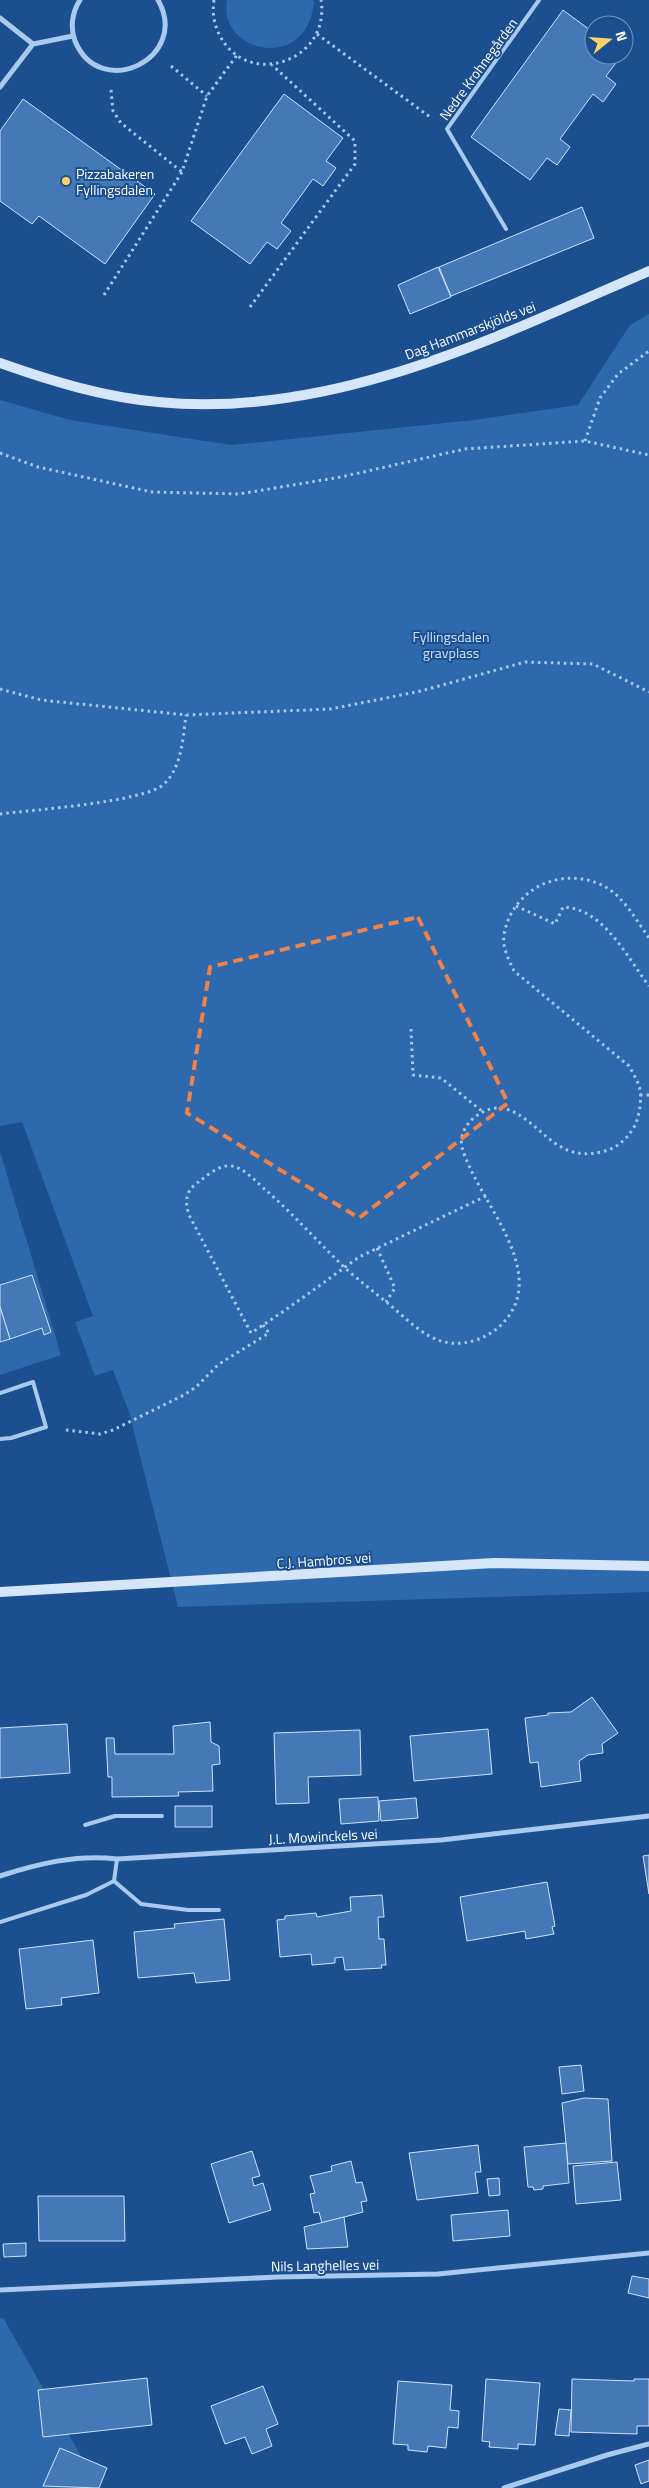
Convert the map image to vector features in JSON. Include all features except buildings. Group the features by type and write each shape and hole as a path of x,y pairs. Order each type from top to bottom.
{"main road":[{"name":"Dag Hammarskjölds vei","path":"0,363 43,378 99,393 158,402 233,403 305,394 366,382 429,364 649,271"},
{"name":"C.J. Hambros vei","path":"0,1592 494,1563 649,1566"}],"street":[{"path":"80,0 72,20 78,48 86,58 97,66 122,71 135,68 156,53 163,39 165,23 158,0"},
{"path":"0,18 33,44"},
{"path":"0,87 33,44 74,36"},
{"name":"J.L. Mowinckels vei","path":"0,1876 31,1866 94,1856 116,1859 441,1840 649,1816"},
{"name":"Nils Langhelles vei","path":"0,2290 278,2277 438,2274 649,2253"},
{"path":"504,2488 607,2455 649,2444"}],"lane":[{"name":"Nedre Krohnegården","path":"506,229 447,129 539,0"},
{"path":"0,1393 33,1382 46,1427 11,1438 0,1439"},
{"path":"85,1825 115,1816 162,1816"},
{"path":"114,1881 116,1859"},
{"path":"114,1881 141,1904 188,1910 219,1910"},
{"path":"0,1922 86,1895 114,1881"}],"path":[{"path":"214,0 215,25 223,42 237,55 254,63 272,65 290,60 306,49 317,34 321,20 321,0"},
{"path":"317,34 447,129"},
{"path":"156,53 207,96"},
{"path":"104,295 182,172 207,96 237,55"},
{"path":"250,307 355,164 355,141 272,65"},
{"path":"110,70 113,111 121,123 182,172"},
{"path":"585,441 600,398 618,374 649,351"},
{"path":"0,453 38,467 152,492 238,494 341,477 465,449 585,441 649,455"},
{"path":"0,689 41,700 186,715 331,709 421,691 524,662 593,664 649,692"},
{"path":"0,814 130,798 152,792 165,783 178,759 186,715"},
{"path":"486,1196 377,1248 345,1267 251,1333 189,1215 186,1204 187,1194 192,1186 221,1167 236,1167 290,1212 345,1267 425,1335 450,1343 481,1339 496,1330 508,1319 515,1306 519,1283 517,1258 486,1196 464,1155 461,1142 468,1122 490,1109 505,1109 516,1114 556,1144 574,1152 592,1154 612,1150 626,1140 635,1126 640,1095 640,1087 629,1066 514,971 505,952 504,935 516,906 528,892 549,880 581,878 604,886 622,900 649,938"},
{"path":"516,906 555,924 563,906 574,907 587,912 600,921 649,986"},
{"path":"411,1028 413,1075 441,1078 483,1112"},
{"path":"640,1095 649,1095"},
{"path":"377,1248 395,1288 386,1302"},
{"path":"46,1427 100,1434 113,1430 196,1387 218,1364 269,1333 263,1325"}],"highlighted area":[{"path":"418,917 508,1103 359,1218 187,1113 210,967"}],"green space":[{"path":"227,0 313,0 314,2 308,25 296,40 280,47 264,48 248,42 235,32 228,18"},
{"name":"Fyllingsdalen gravplass","path":"649,314 649,1592 178,1607 129,1412 113,1370 95,1376 75,1322 93,1316 22,1122 0,1126 0,400 70,420 231,445 474,420 578,405 630,325"},
{"path":"0,1152 61,1355 0,1375"},
{"path":"0,2318 4,2319 99,2488 0,2488"}],"place":[{"name":"Pizzabakeren Fyllingsdalen","path":"66,181"}]}
